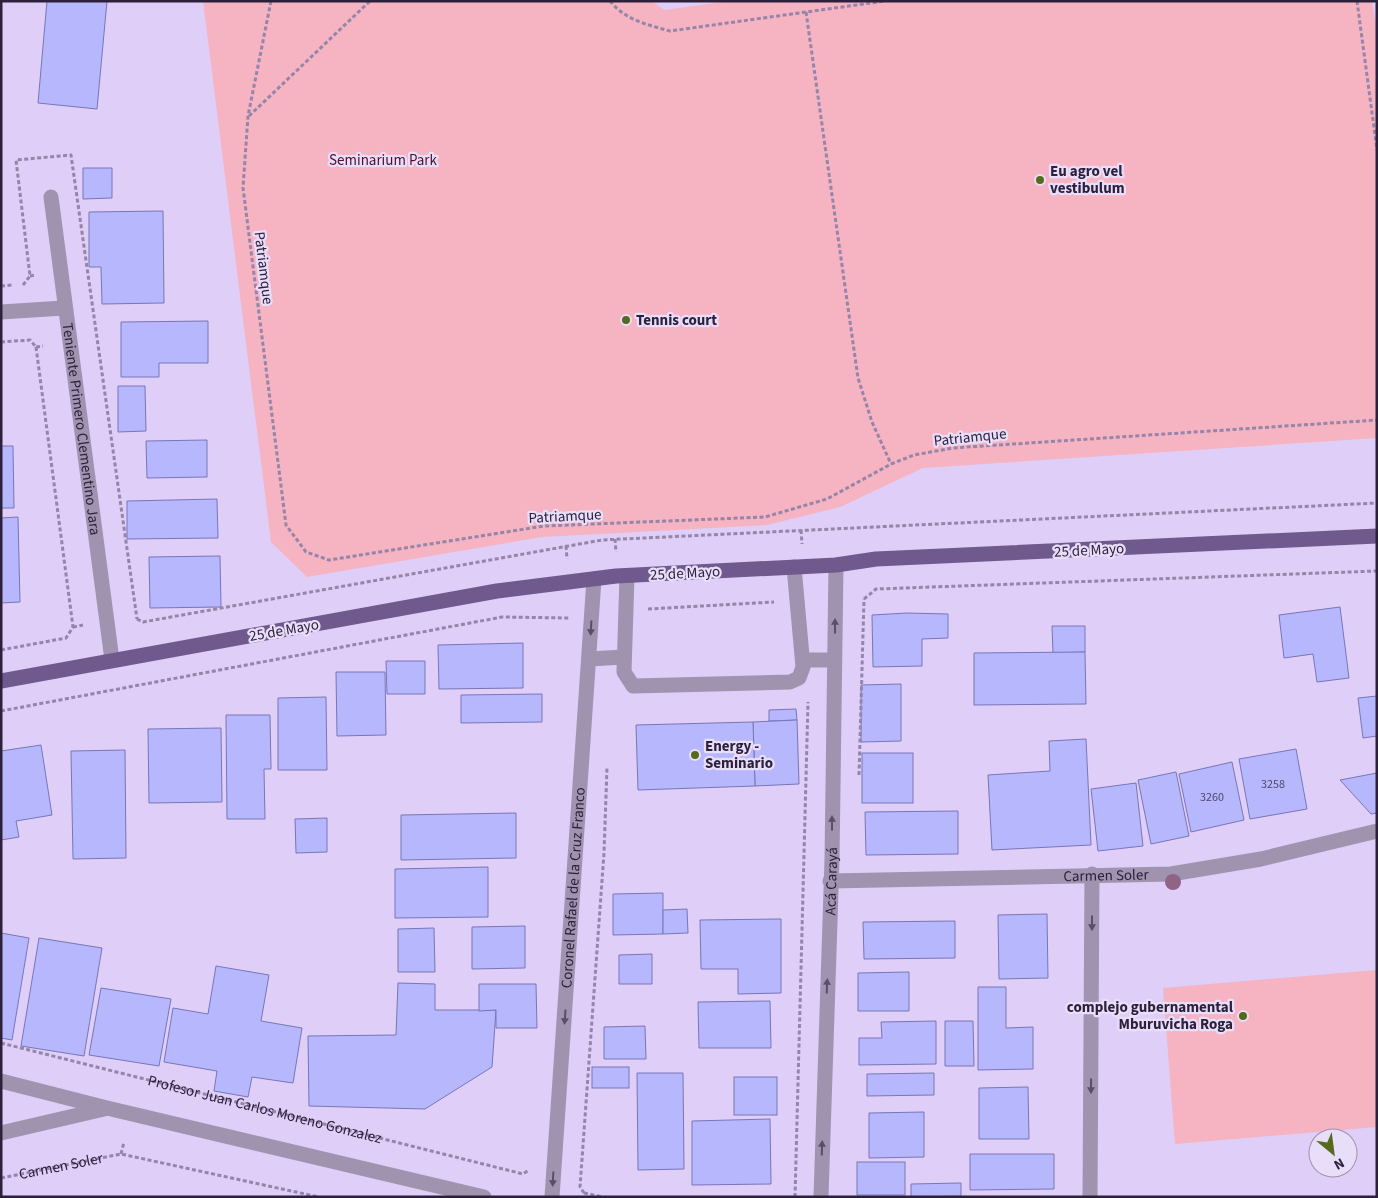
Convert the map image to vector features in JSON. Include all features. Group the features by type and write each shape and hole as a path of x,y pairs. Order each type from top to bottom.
{"main road":[{"name":"25 de Mayo","path":"1,681 497,591 594,579 836,565 876,560 1377,536"}],"street":[{"name":"Teniente Primero Clementino Jara","path":"51,197 64,308 112,660"},
{"path":"1,312 64,308"},
{"name":"Acá Carayá","path":"821,1197 836,565"},
{"path":"627,576 624,672 633,686 790,682 799,678 803,667 794,567"},
{"name":"Coronel Rafael de la Cruz Franco","path":"552,1197 594,579"},
{"path":"589,659 624,657"},
{"path":"803,660 834,660"},
{"name":"Carmen Soler","path":"830,881 1092,874 1171,874 1261,860 1377,832"},
{"path":"1090,1197 1092,874"},
{"path":"1,1080 107,1108 484,1197"},
{"path":"1,1133 107,1108"}],"path":[{"name":"Patriamque","path":"271,1 248,116 243,188 286,525 306,552 329,560 544,526 766,517 827,499 891,464 914,455 953,448 1377,420"},
{"path":"248,116 370,1"},
{"path":"610,1 617,10 643,24 670,31 884,1"},
{"path":"838,1 838,8"},
{"path":"1357,1 1377,150"},
{"path":"806,12 858,378 872,422 891,464"},
{"path":"30,276 35,275"},
{"path":"1,342 30,340 36,347 73,627 66,638 1,650"},
{"path":"36,347 43,346"},
{"path":"874,527 874,532"},
{"path":"801,530 802,542"},
{"path":"615,539 616,552"},
{"path":"566,546 567,560"},
{"name":"25 de Mayo","path":"859,781 864,599 876,589 1377,571"},
{"path":"626,611 796,600"},
{"name":"25 de Mayo","path":"1,711 502,617 567,616 570,620"},
{"path":"144,622 144,627"},
{"path":"73,627 83,625"},
{"path":"66,638 68,645"},
{"path":"78,691 79,696"},
{"name":"Acá Carayá","path":"795,1197 808,697"},
{"name":"Coronel Rafael de la Cruz Franco","path":"584,1195 580,1187 603,863 608,759"},
{"name":"Profesor Juan Carlos Moreno Gonzalez","path":"1,1043 523,1174"},
{"path":"135,1082 136,1077"},
{"path":"124,1142 122,1154 318,1197"},
{"name":"Carmen Soler","path":"1,1178 122,1154"},
{"path":"523,1180 523,1174 529,1170"},
{"path":"584,1195 603,1197"}],"green space":[{"name":"Seminarium Park","path":"203,1 652,1 664,10 730,1 1372,1 1377,31 1377,438 923,468 840,507 767,525 542,537 307,577 271,542"},
{"path":"1377,970 1377,1127 1308,1128 1308,1133 1175,1144 1163,988"}],"building":[{"path":"47,1 107,1 97,109 38,103"},
{"path":"83,168 112,168 112,198 83,199"},
{"path":"163,211 164,303 102,304 101,267 89,267 89,212"},
{"path":"208,321 208,363 159,363 159,377 121,377 121,322"},
{"path":"118,386 145,386 146,431 118,432"},
{"path":"207,440 207,477 147,478 146,441"},
{"path":"1,446 13,446 14,508 1,508"},
{"path":"217,499 218,538 127,539 127,501"},
{"path":"18,517 20,602 1,603 1,518"},
{"path":"220,556 221,607 150,608 149,557"},
{"path":"1340,607 1349,678 1317,682 1313,654 1284,658 1279,615"},
{"path":"907,613 948,614 948,638 922,639 922,666 873,667 872,615"},
{"path":"1052,626 1085,626 1085,652 1053,653"},
{"path":"523,643 523,688 439,689 438,645"},
{"path":"1085,652 1086,704 974,705 974,653"},
{"path":"386,661 425,661 425,694 387,694"},
{"path":"336,672 385,672 386,735 337,736"},
{"path":"901,684 901,741 861,742 861,685"},
{"path":"542,694 542,722 461,723 461,695"},
{"path":"1377,696 1377,736 1363,738 1358,698"},
{"path":"326,697 327,770 278,770 278,698"},
{"name":"Energy - Seminario","path":"796,709 797,720 769,721 769,710"},
{"path":"226,715 270,715 271,769 264,769 265,819 227,819"},
{"path":"797,720 799,784 755,786 753,722"},
{"name":"Energy - Seminario","path":"753,722 755,786 638,790 636,725"},
{"path":"221,728 222,802 149,803 148,729"},
{"path":"1086,739 1091,845 992,850 988,775 1050,771 1049,741"},
{"path":"41,745 52,815 16,821 19,837 1,840 1,751"},
{"path":"1296,749 1307,809 1250,819 1239,759"},
{"path":"125,750 126,858 73,859 71,751"},
{"path":"862,753 913,753 913,803 862,803"},
{"path":"1232,762 1244,820 1191,832 1179,774"},
{"path":"1176,772 1189,836 1151,844 1138,780"},
{"path":"1377,773 1377,813 1371,814 1340,780"},
{"path":"1136,783 1143,846 1098,851 1091,789"},
{"path":"958,811 958,854 866,855 865,812"},
{"path":"516,813 516,858 401,860 401,815"},
{"path":"327,818 327,852 296,853 295,819"},
{"path":"488,867 488,917 395,918 395,869"},
{"path":"663,893 663,934 613,935 613,894"},
{"path":"687,909 688,933 663,934 663,910"},
{"path":"1047,914 1048,978 999,979 998,915"},
{"path":"781,919 781,993 738,994 738,969 701,969 700,920"},
{"path":"955,921 955,958 864,959 863,922"},
{"path":"525,926 525,968 472,969 472,927"},
{"path":"434,928 435,972 398,972 398,929"},
{"path":"1,933 29,938 12,1040 1,1038"},
{"path":"39,938 102,948 84,1056 21,1046"},
{"path":"652,954 652,984 619,984 619,955"},
{"path":"216,966 269,975 261,1021 302,1028 293,1083 252,1077 248,1097 214,1091 217,1071 164,1062 173,1008 208,1014"},
{"path":"909,972 909,1011 858,1011 858,973"},
{"path":"398,983 435,984 435,1010 496,1010 492,1067 425,1109 309,1106 308,1036 396,1035"},
{"path":"479,984 536,984 537,1028 496,1028 496,1010 479,1011"},
{"path":"978,987 1006,987 1006,1028 1033,1027 1033,1069 978,1070"},
{"path":"101,988 171,999 159,1066 89,1055"},
{"path":"770,1001 771,1048 699,1048 698,1002"},
{"path":"936,1021 936,1064 859,1065 859,1038 882,1038 881,1022"},
{"path":"945,1021 973,1021 974,1066 945,1066"},
{"path":"645,1026 646,1059 604,1059 604,1027"},
{"path":"592,1067 629,1067 629,1088 592,1088"},
{"path":"637,1073 683,1073 684,1169 638,1170"},
{"path":"934,1073 934,1095 867,1096 867,1074"},
{"path":"734,1077 777,1077 777,1115 734,1115"},
{"path":"1028,1087 1029,1139 979,1139 979,1088"},
{"path":"924,1112 924,1157 869,1158 869,1113"},
{"path":"770,1119 771,1184 692,1185 692,1121"},
{"path":"970,1154 1054,1154 1054,1189 970,1190"},
{"path":"857,1162 905,1162 905,1195 857,1195"},
{"path":"961,1183 961,1196 911,1197 911,1184"}],"place":[{"name":"Eu agro vel vestibulum","path":"1040,180"},
{"name":"Tennis court","path":"626,320"},
{"name":"Energy - Seminario","path":"695,755"},
{"name":"complejo gubernamental Mburuvicha Roga","path":"1243,1016"}]}
